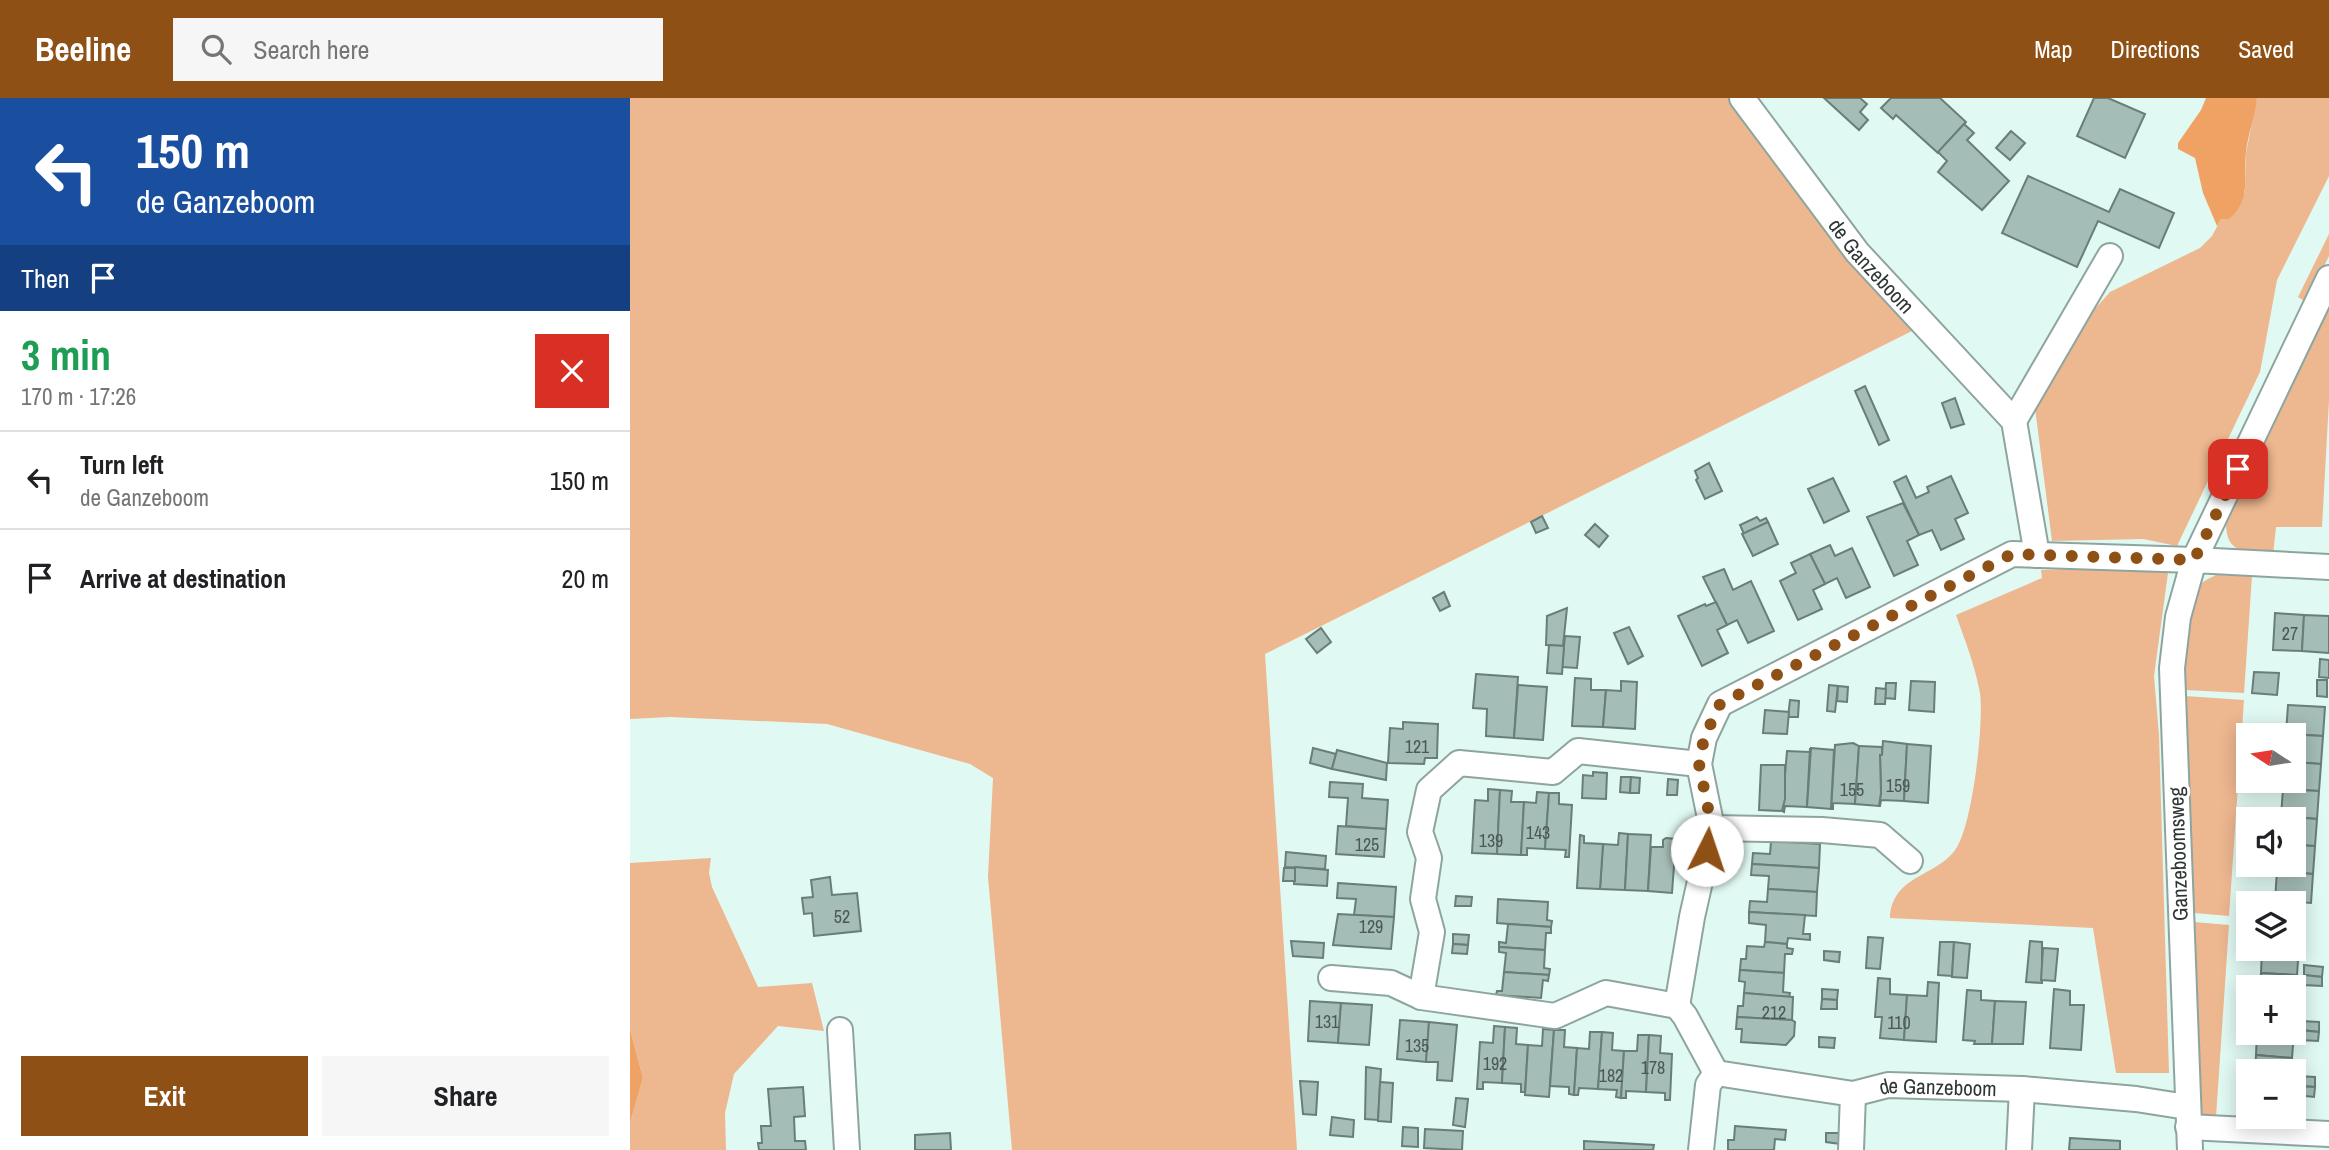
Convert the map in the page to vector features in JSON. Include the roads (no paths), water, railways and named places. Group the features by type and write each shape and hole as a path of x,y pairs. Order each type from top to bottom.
{"street":[{"name":"de Ganzeboom","path":"1742,98 1857,251 2014,421"},
{"path":"2036,555 2014,421 2110,256"},
{"path":"2194,560 2329,278"},
{"path":"1677,1006 1692,917 1712,828 1699,764 1704,738 1720,704 2012,554 2329,567"},
{"name":"Ganzeboomsweg","path":"2188,1128 2172,668 2178,617 2194,560"},
{"path":"1421,997 1432,932 1423,899 1429,858 1420,832 1429,790 1459,764 1553,772 1578,751 1699,764"},
{"path":"1712,828 1822,830 1880,835 1910,861"},
{"path":"1331,978 1391,983 1421,997 1555,1016 1606,993 1677,1006 1716,1073 1708,1085 1700,1150"},
{"path":"840,1030 847,1150"},
{"name":"de Ganzeboom","path":"1716,1073 1853,1094 1888,1085 2022,1088 2136,1099 2188,1128 2329,1134"},
{"name":"de Ganzeboom","path":"2018,1150 2022,1088"},
{"name":"de Ganzeboom","path":"1851,1150 1853,1094"}]}
